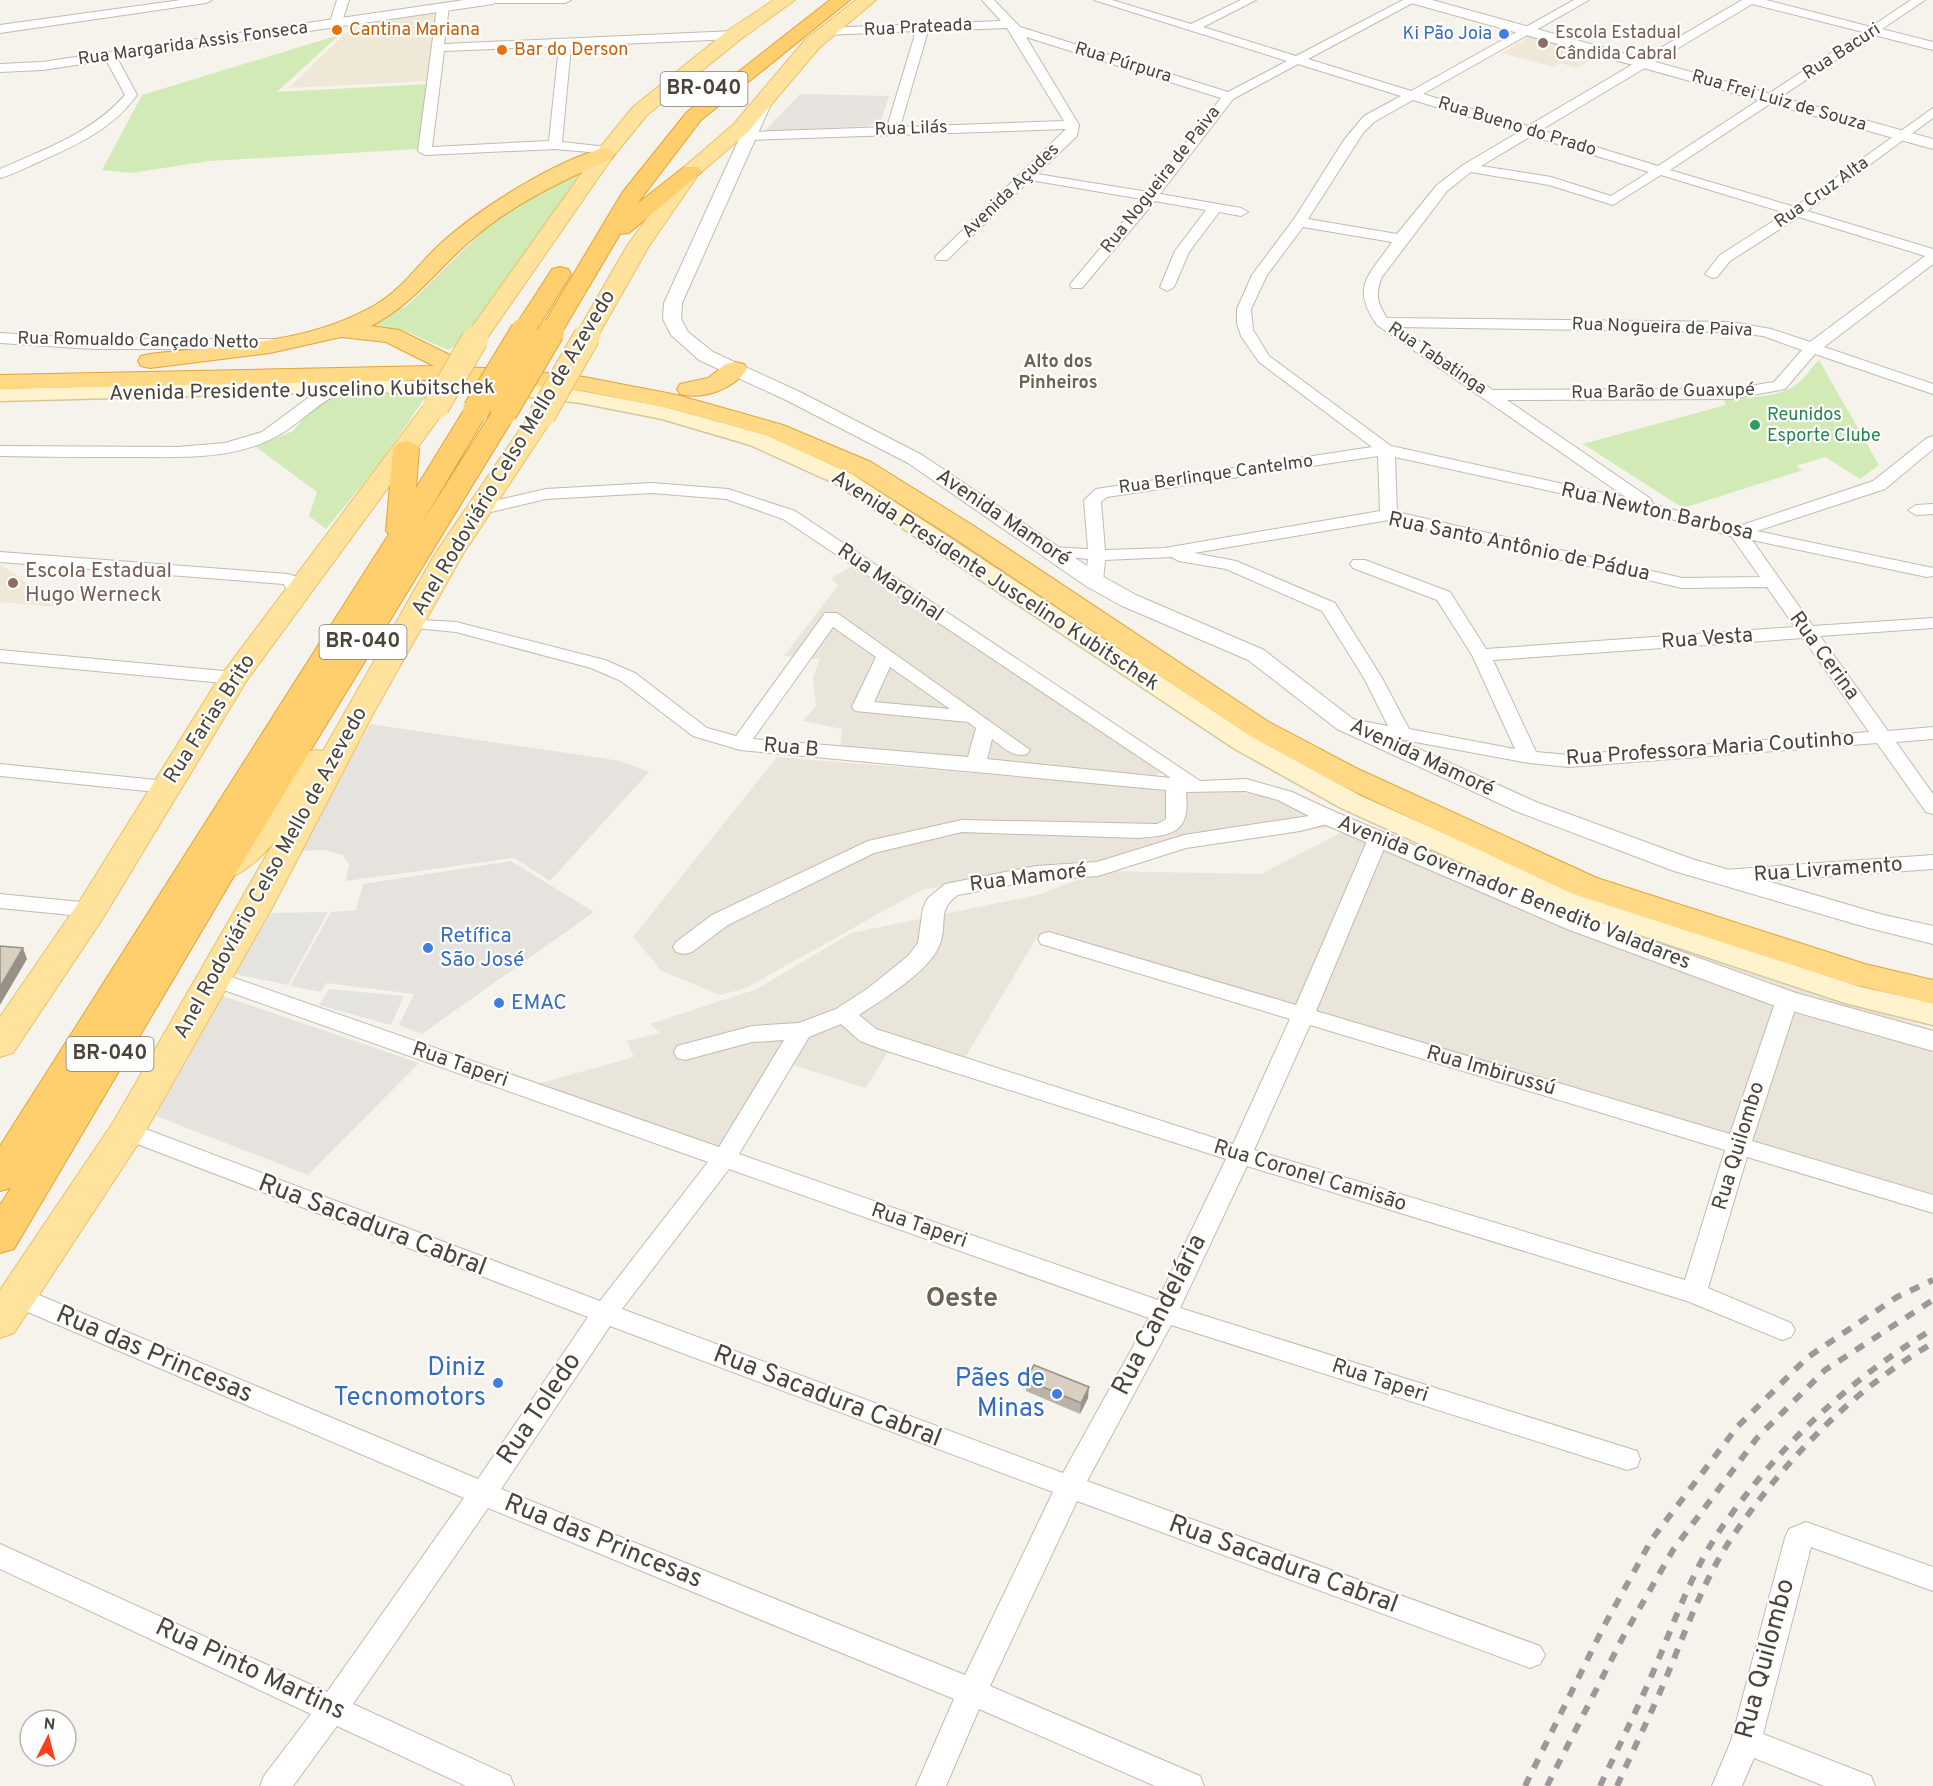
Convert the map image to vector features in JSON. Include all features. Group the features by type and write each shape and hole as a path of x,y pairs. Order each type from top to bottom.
{"highway":[{"name":"Anel Rodoviário Celso Mello de Azevedo","path":"0,1238 221,871 490,411 524,331 640,152 675,114 739,58 817,0"},
{"name":"Anel Rodoviário Celso Mello de Azevedo","path":"0,1177 399,539 490,411 551,332 633,193 694,116 841,0"},
{"path":"94,369 276,344 336,330 366,319 398,300 452,245 503,206 541,183 606,152"},
{"path":"594,258 625,224 692,171"},
{"path":"336,330 376,331 391,335 447,363"},
{"name":"Avenida Presidente Juscelino Kubitschek","path":"0,371 358,362 518,364 590,370 689,389 789,418 880,456 1321,742 1588,864 1866,958 1933,973"},
{"path":"689,389 716,384 735,369"},
{"name":"Avenida Presidente Juscelino Kubitschek","path":"0,382 428,373 511,376 584,384 677,402 774,430 862,468 964,531 1258,728 1347,776 1585,886 1860,975 1933,992"},
{"path":"399,539 406,449"}],"main road":[{"path":"606,152 640,111 734,35 786,0"},
{"name":"Anel Rodoviário Celso Mello de Azevedo","path":"9,1310 127,1131 215,979 293,839 358,714 449,554 542,415 638,246 692,171 741,128 826,31 867,0"},
{"name":"Rua Farias Brito","path":"0,1044 91,910 234,678 406,449 436,406 476,339 606,152"},
{"name":"Avenida Presidente Juscelino Kubitschek","path":"0,395 340,386 504,388 581,397 665,413 758,440 844,479 1244,743 1340,810 1572,902 1856,996 1933,1014"},
{"path":"221,871 261,837 315,759 358,714"}],"street":[{"path":"0,29 206,0"},
{"path":"336,22 343,0"},
{"path":"495,0 566,0"},
{"name":"Rua Margarida Assis Fonseca","path":"0,68 42,66 495,0"},
{"name":"Avenida Açudes","path":"942,257 1072,133 1072,125 1013,27 988,0"},
{"name":"Rua Bueno do Prado","path":"1100,0 1933,256"},
{"path":"1192,28 1250,0"},
{"name":"Rua Frei Luiz de Souza","path":"1414,0 1933,144"},
{"name":"Rua Nogueira de Paiva","path":"1077,285 1151,197 1229,96 1295,59 1414,0"},
{"path":"1389,515 1386,450 1286,377 1264,358 1250,341 1244,325 1244,308 1251,290 1299,222 1354,134 1369,119 1583,0"},
{"path":"1751,0 1933,46"},
{"name":"Rua Tabatinga","path":"1653,509 1490,395 1400,336 1382,322 1372,307 1370,291 1375,277 1401,239 1442,188 1468,168 1751,0"},
{"name":"Rua Bacuri","path":"1468,168 1551,181 1613,201 1919,0"},
{"path":"443,7 425,152 555,145 606,152"},
{"name":"Rua Prateada","path":"826,31 1013,27"},
{"name":"Rua Púrpura","path":"1013,27 1229,96"},
{"path":"893,130 923,28"},
{"path":"439,48 734,35"},
{"path":"555,145 565,43"},
{"path":"0,174 99,126 120,111 131,95 110,56"},
{"name":"Avenida Mamoré","path":"764,102 673,303 672,319 680,335 706,356 915,459 1054,551 1094,581 1128,600 1256,655 1345,724 1527,807 1683,865 1878,922 1933,935"},
{"name":"Rua Cruz Alta","path":"1712,274 1725,258 1796,213 1933,112"},
{"name":"Rua Lilás","path":"749,136 1072,125"},
{"path":"1028,176 1241,212"},
{"path":"1167,287 1182,251 1215,208"},
{"path":"1299,222 1401,239"},
{"name":"Rua Barão de Guaxupé","path":"1490,395 1730,394 1779,386 1812,348 1933,256"},
{"name":"Rua Nogueira de Paiva","path":"1382,322 1732,327 1766,332 1933,389"},
{"name":"Rua Romualdo Cançado Netto","path":"0,338 94,344 276,344"},
{"path":"0,452 168,452 224,449 258,440 284,426 322,393 340,386"},
{"path":"270,389 287,392 295,401 298,413"},
{"path":"1737,532 1879,485 1933,441"},
{"name":"Rua Newton Barbosa","path":"1386,450 1653,509 1737,532 1927,572"},
{"name":"Rua Berlinque Cantelmo","path":"1094,581 1097,555 1092,500 1102,494 1386,450"},
{"name":"Rua Marginal","path":"499,482 546,494"},
{"name":"Rua Marginal","path":"478,510 546,494 651,488 728,494 789,515 1197,787"},
{"path":"1916,510 1933,509"},
{"name":"Rua Santo Antônio de Pádua","path":"1054,551 1097,555 1165,553 1389,515 1682,583 1771,582"},
{"name":"Rua Cerina","path":"1737,532 1806,633 1933,808"},
{"path":"1165,553 1230,565 1329,607 1372,678 1402,734"},
{"path":"0,557 288,579 294,582 296,594"},
{"path":"1359,564 1444,596 1481,655 1529,757"},
{"path":"740,744 831,617 1020,750"},
{"name":"Rua B","path":"411,623 456,627 598,664 628,678 700,732 740,744 975,764 1197,787 1246,785 1340,810"},
{"name":"Rua Vesta","path":"1481,655 1933,623"},
{"path":"886,655 862,707 980,722"},
{"path":"0,656 234,678"},
{"path":"975,764 980,722"},
{"name":"Rua Professora Maria Coutinho","path":"1345,724 1529,757 1569,761 1933,733"},
{"path":"0,770 166,787"},
{"path":"684,947 720,920 868,848 962,826 1138,832 1162,830 1175,822 1178,812 1175,783"},
{"name":"Avenida Governador Benedito Valadares","path":"1340,810 1378,839 1576,923 1787,1000 1933,1041"},
{"name":"Rua Mamoré","path":"686,1052 752,1034 801,1031 844,1014 875,994 916,961 929,944 934,908 939,898 952,889 1036,873 1098,869 1184,842 1300,825 1340,810"},
{"name":"Rua Candelária","path":"931,1786 972,1692 1070,1488 1165,1313 1304,1016 1378,839"},
{"name":"Rua Livramento","path":"1723,877 1933,862"},
{"path":"0,901 91,910"},
{"name":"Rua Imbirussú","path":"1049,939 1933,1204"},
{"name":"Rua Taperi","path":"215,979 1165,1313 1627,1459"},
{"name":"Rua Quilombo","path":"1694,1293 1739,1144 1787,1000"},
{"name":"Rua Coronel Camisão","path":"844,1014 868,1035 1239,1155 1694,1293 1782,1330"},
{"name":"Rua Toledo","path":"275,1786 333,1708 483,1494 603,1315 725,1157 801,1031"},
{"name":"Rua Sacadura Cabral","path":"127,1131 603,1315 1530,1655"},
{"name":"Rua das Princesas","path":"9,1310 483,1494 972,1692 1189,1786"},
{"name":"Rua Quilombo","path":"1727,1786 1746,1741 1799,1538 1806,1534 1933,1579"},
{"name":"Rua Pinto Martins","path":"0,1556 499,1786"},
{"path":"1746,1741 1860,1786"}],"shaded area":[{"path":"437,11 430,81 289,88 356,23"},
{"name":"Escola Estadual Cândida Cabral","path":"1534,34 1602,53 1577,68 1560,63 1554,67 1502,53"},
{"path":"800,94 889,96 881,121 868,126 765,131"},
{"name":"Escola Estadual Hugo Werneck","path":"0,564 60,607 0,602"},
{"path":"856,564 1164,772 1147,779 840,754 842,729 803,721 816,706 813,677 820,659 784,656 838,585 831,578"},
{"path":"370,724 621,761 649,772 550,881 514,858 346,881 349,864 343,855 324,850 299,851"},
{"path":"777,757 1144,787 1222,790 1282,799 1341,826 1178,844 1098,867 1023,872 921,890 746,988 720,995 662,971 633,937"},
{"path":"1346,830 1657,942 1933,1029 1933,1208 1742,1142 1037,937 959,1068 892,1045 866,1088 786,1063 722,1157 534,1085 634,1057 627,1041 660,1033 650,1024 757,989 851,933 1038,895 1101,871 1261,874"},
{"name":"Retífica São José","path":"511,861 594,912 422,1034 399,1025 414,994 326,983 321,992 290,986 331,912 356,910 363,884"},
{"path":"328,912 288,985 234,974 271,913"},
{"path":"329,989 404,996 391,1025 319,1005"},
{"path":"223,996 419,1063 308,1175 156,1116"}],"green space":[{"path":"339,35 277,92 429,84 419,149 209,161 131,173 102,170 142,95"},
{"path":"594,160 483,329 448,350 403,330 356,323 407,306 488,226 548,184"},
{"name":"Reunidos Esporte Clube","path":"1819,360 1879,465 1860,479 1825,457 1796,466 1803,470 1683,508 1583,444 1726,405 1723,398 1771,395 1789,389 1800,382"},
{"path":"340,391 429,392 380,463 326,529 309,516 317,492 256,447 293,431 313,408"}],"building":[{"path":"0,946 23,948 0,987"},
{"path":"1034,1365 1089,1387 1081,1403 1026,1380"}],"railway":[{"path":"1525,1786 1604,1626 1652,1539 1738,1426 1808,1357 1897,1297 1933,1280"},
{"path":"1547,1786 1623,1637 1673,1550 1757,1438 1825,1370 1933,1300"},
{"path":"1600,1786 1648,1685 1694,1576 1725,1523 1769,1466 1819,1415 1873,1369 1933,1329"},
{"path":"1617,1786 1706,1583 1737,1530 1778,1476 1825,1426 1876,1381 1933,1343"}],"place":[{"name":"Cantina Mariana","path":"337,30"},
{"name":"Ki Pão Joia","path":"1504,34"},
{"name":"Escola Estadual Cândida Cabral","path":"1543,43"},
{"name":"Bar do Derson","path":"502,50"},
{"name":"Reunidos Esporte Clube","path":"1755,425"},
{"name":"Escola Estadual Hugo Werneck","path":"13,583"},
{"name":"Retífica São José","path":"428,948"},
{"name":"EMAC","path":"499,1003"},
{"name":"Diniz Tecnomotors","path":"498,1383"},
{"name":"Pães de Minas","path":"1057,1394"}],"district":[{"name":"Alto dos Pinheiros","path":"1058,372"},
{"name":"Oeste","path":"962,1299"}]}
